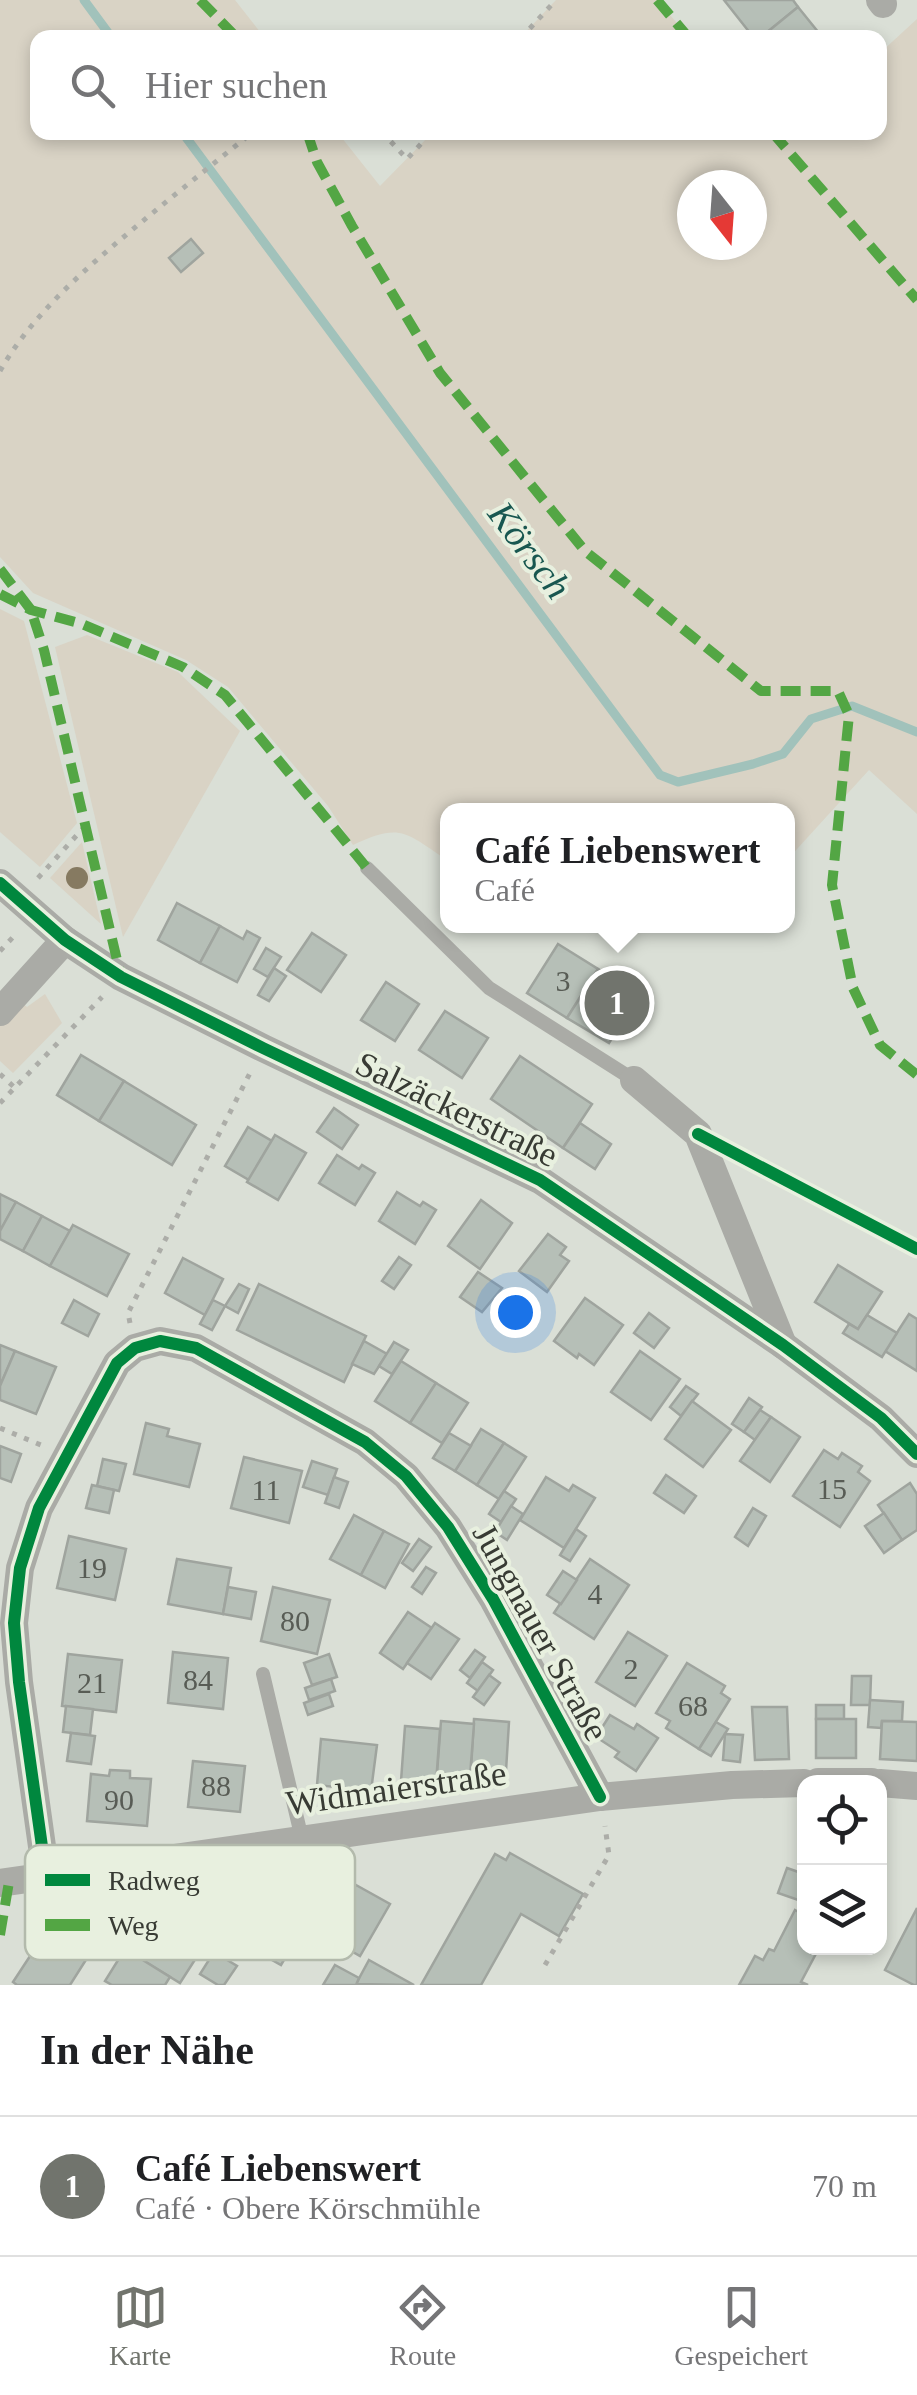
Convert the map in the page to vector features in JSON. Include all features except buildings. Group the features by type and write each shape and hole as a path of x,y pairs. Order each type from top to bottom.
{"street":[{"name":"Salzäckerstraße","path":"9,891 65,940 121,977 540,1180 783,1344 881,1418 917,1454"},
{"path":"0,1012 65,940"},
{"path":"634,1080 698,1134 783,1344"},
{"name":"Jungnauer Straße","path":"135,1348 160,1341 196,1348 365,1442 406,1476 448,1527 493,1600 600,1797"},
{"path":"42,1845 14,1624 20,1568 38,1508 116,1363 135,1348"},
{"name":"Widmaierstraße","path":"259,1845 600,1797 797,1783"},
{"path":"887,1784 917,1786"},
{"name":"Widmaierstraße","path":"0,1883 25,1879"}],"lane":[{"path":"366,868 489,988 634,1080"},
{"path":"263,1674 302,1839"}],"path":[{"path":"528,30 556,0"},
{"path":"0,372 14,347 75,278 243,140"},
{"path":"389,140 407,159 425,140"},
{"path":"9,891 87,824"},
{"path":"0,1103 121,977"},
{"path":"135,1348 128,1314 262,1048"},
{"path":"0,1074 15,1088"},
{"path":"0,1428 67,1455"},
{"path":"546,1965 609,1855 600,1797"}],"shaded area":[{"path":"0,0 235,0 259,30 30,30 30,140 344,140 380,186 425,140 887,140 887,47 917,19 917,814 869,770 795,851 795,803 440,803 440,855 403,834 382,834 353,845 328,806 228,687 186,660 33,593 0,557"},
{"path":"556,0 657,0 683,30 528,30"},
{"path":"0,609 24,621 77,823 40,867 0,832"},
{"path":"87,635 178,672 240,731 123,937 55,647"},
{"path":"82,842 101,924 50,878"},
{"path":"45,994 62,1023 13,1073 0,1061 0,1026 22,1003 27,1007"}],"waterway":[{"name":"Körsch","path":"84,0 106,30"},
{"name":"Körsch","path":"188,140 660,775 678,782 783,754 811,719 852,706 917,732"}],"marked path":[{"path":"200,0 229,30"},
{"path":"657,0 682,30"},
{"path":"310,140 317,162 352,226 440,373 585,551 761,691 838,691 849,715 832,885 853,988 880,1045 917,1075"},
{"path":"779,140 917,300"},
{"path":"0,569 31,610 44,650 121,977"},
{"path":"0,594 31,610 82,624 183,667 225,695 367,868"},
{"path":"0,1935 9,1882"}],"cycle path":[{"path":"0,883 65,940 121,977 540,1180 783,1345 881,1418 917,1454"},
{"path":"698,1134 917,1249"},
{"path":"42,1845 14,1623 20,1568 39,1508 117,1363 135,1348 160,1341 196,1348 365,1442 406,1476 448,1527 493,1599 600,1797"}],"place":[{"name":"Café Liebenswert","path":"617,1003"}]}
